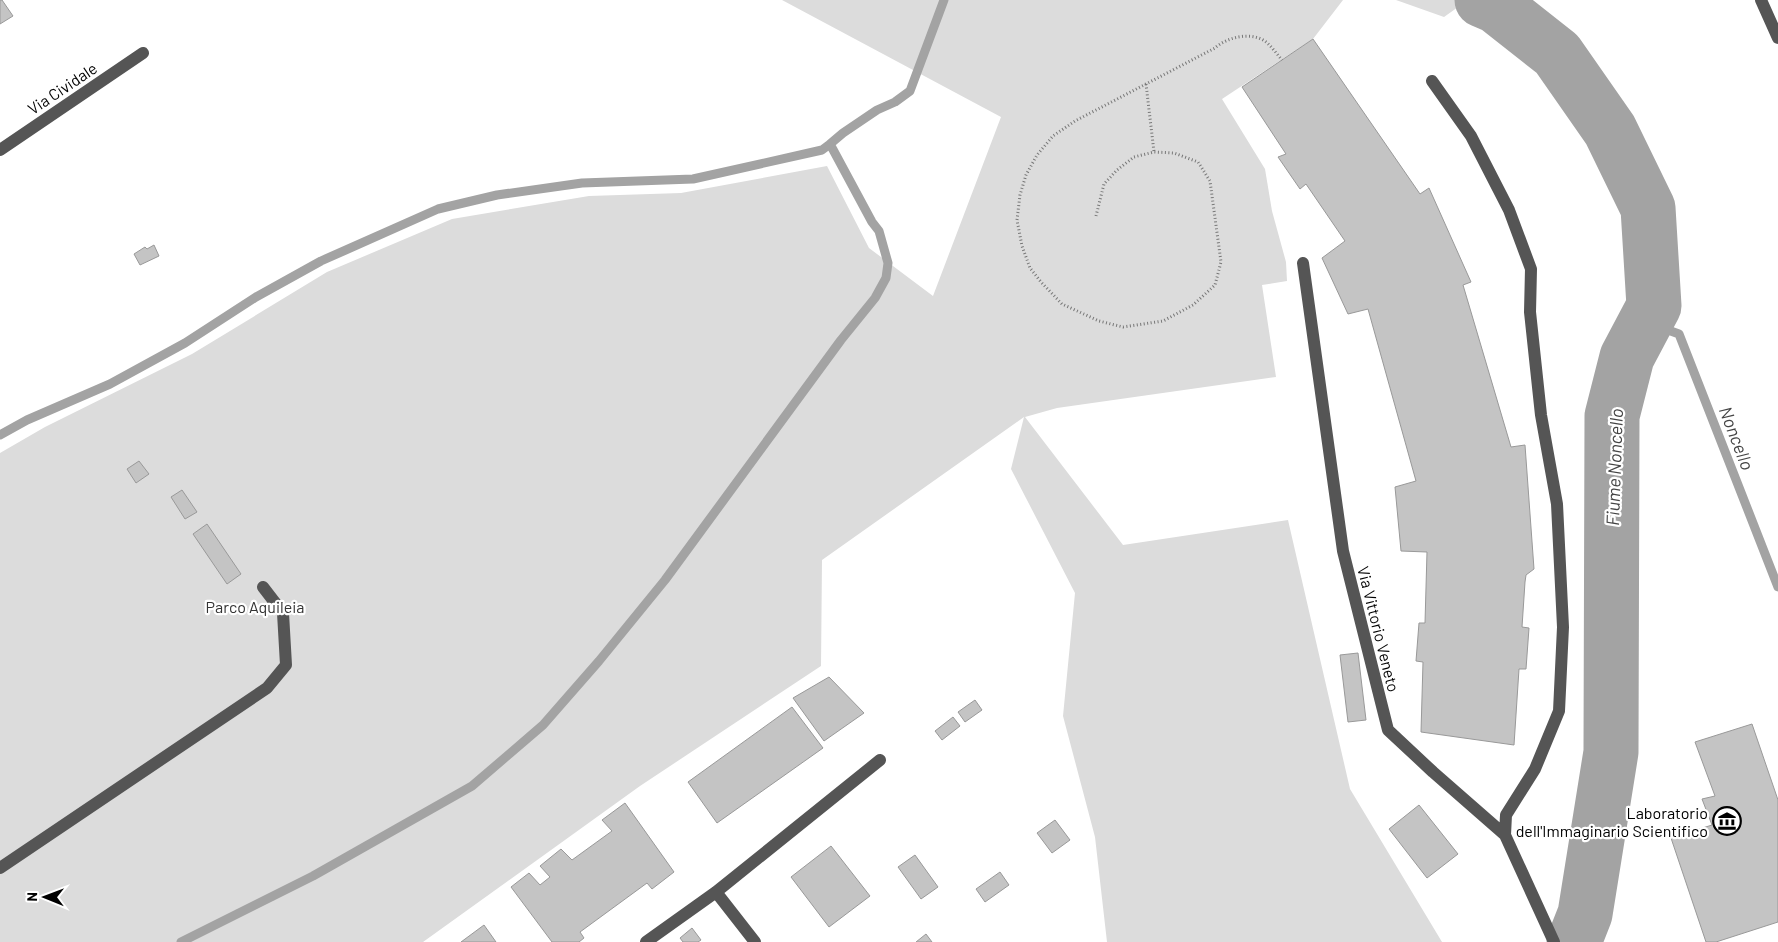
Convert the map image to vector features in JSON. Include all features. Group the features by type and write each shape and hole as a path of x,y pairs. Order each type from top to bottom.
{"street":[{"path":"1761,0 1778,38"},
{"name":"Via Cividale","path":"0,150 143,53"},
{"path":"1432,81 1471,136 1509,210 1531,269 1530,312 1541,415 1557,504 1563,627 1559,711 1535,769 1506,815 1505,835"},
{"name":"Via Vittorio Veneto","path":"1303,263 1343,551 1388,730 1505,835 1554,942"},
{"path":"0,868 266,688 286,665 283,613 263,587"},
{"path":"646,942 716,892 880,760"},
{"path":"716,892 756,942"}],"path":[{"path":"1096,216 1104,184 1134,157 1154,152 1174,153 1198,162 1210,181 1221,262 1215,285 1193,305 1163,321 1123,327 1099,321 1062,304 1040,282 1030,268 1022,246 1017,220 1020,195 1026,174 1037,155 1053,136 1075,121 1215,48 1222,42 1236,37 1255,37 1266,42 1282,60"},
{"path":"1146,84 1154,152"}],"green space":[{"name":"Parco Aquileia","path":"782,0 1343,0 1313,39 1222,99 1265,169 1272,211 1286,262 1287,281 1262,285 1276,377 1057,408 1025,417 1123,545 1288,520 1350,789 1442,942 1107,942 1095,837 1063,716 1075,593 1011,469 1024,417 822,560 821,666 640,786 423,942 0,942 0,453 45,427 192,354 327,272 452,219 589,196 681,193 827,166 869,248 933,296 1001,117"},
{"path":"1396,0 1468,0 1444,17"}],"building":[{"path":"0,0 2,0 13,16 0,24"},
{"path":"1313,39 1420,194 1429,188 1471,282 1463,285 1511,447 1525,445 1534,569 1526,575 1525,582 1522,627 1529,628 1526,669 1519,669 1514,745 1421,732 1423,662 1416,661 1419,623 1425,623 1427,552 1401,551 1395,487 1416,481 1368,309 1348,314 1322,258 1345,241 1306,184 1300,189 1278,157 1286,154 1242,87"},
{"path":"154,245 159,256 140,265 134,254 145,247 147,249"},
{"path":"139,461 149,474 136,483 127,469"},
{"path":"182,490 197,512 185,519 171,497"},
{"path":"207,524 241,574 227,584 193,534"},
{"path":"1358,653 1366,720 1348,722 1340,655"},
{"path":"829,677 864,713 824,741 793,698"},
{"path":"975,700 982,710 965,722 958,712"},
{"path":"792,707 823,748 717,823 688,782"},
{"path":"953,717 960,726 942,740 935,731"},
{"path":"1752,724 1778,800 1778,922 1716,942 1706,942 1671,838 1712,825 1702,799 1715,796 1695,742"},
{"path":"625,803 674,872 652,889 647,883 580,932 584,938 579,942 552,942 511,887 529,873 540,885 550,877 540,866 561,849 572,860 612,831 602,820"},
{"path":"1419,805 1458,854 1427,878 1389,829"},
{"path":"1055,820 1070,840 1052,853 1037,833"},
{"path":"831,846 870,896 829,927 791,877"},
{"path":"915,855 938,887 921,899 898,867"},
{"path":"1000,872 1009,885 985,902 976,889"},
{"path":"484,925 496,942 461,942"},
{"path":"692,928 701,940 698,942 683,942 680,938"},
{"path":"926,934 932,942 916,942"}],"waterway":[{"path":"181,942 313,876 472,786 543,725 599,661 665,580 841,340 875,298 886,278 888,263 879,231 872,222 830,144 877,110 895,102 910,91 944,0"},
{"name":"Fiume Noncello","path":"1482,0 1496,6 1557,54 1610,130 1648,208 1654,306 1627,357 1612,416 1611,752 1585,914 1574,942"},
{"path":"0,435 27,420 110,384 185,343 256,297 321,261 438,209 497,195 582,183 693,179 822,150 830,144"},
{"name":"Noncello","path":"1646,322 1679,334 1778,587"}],"place":[{"name":"Laboratorio dell'Immaginario Scientifico","path":"1727,821"}]}
